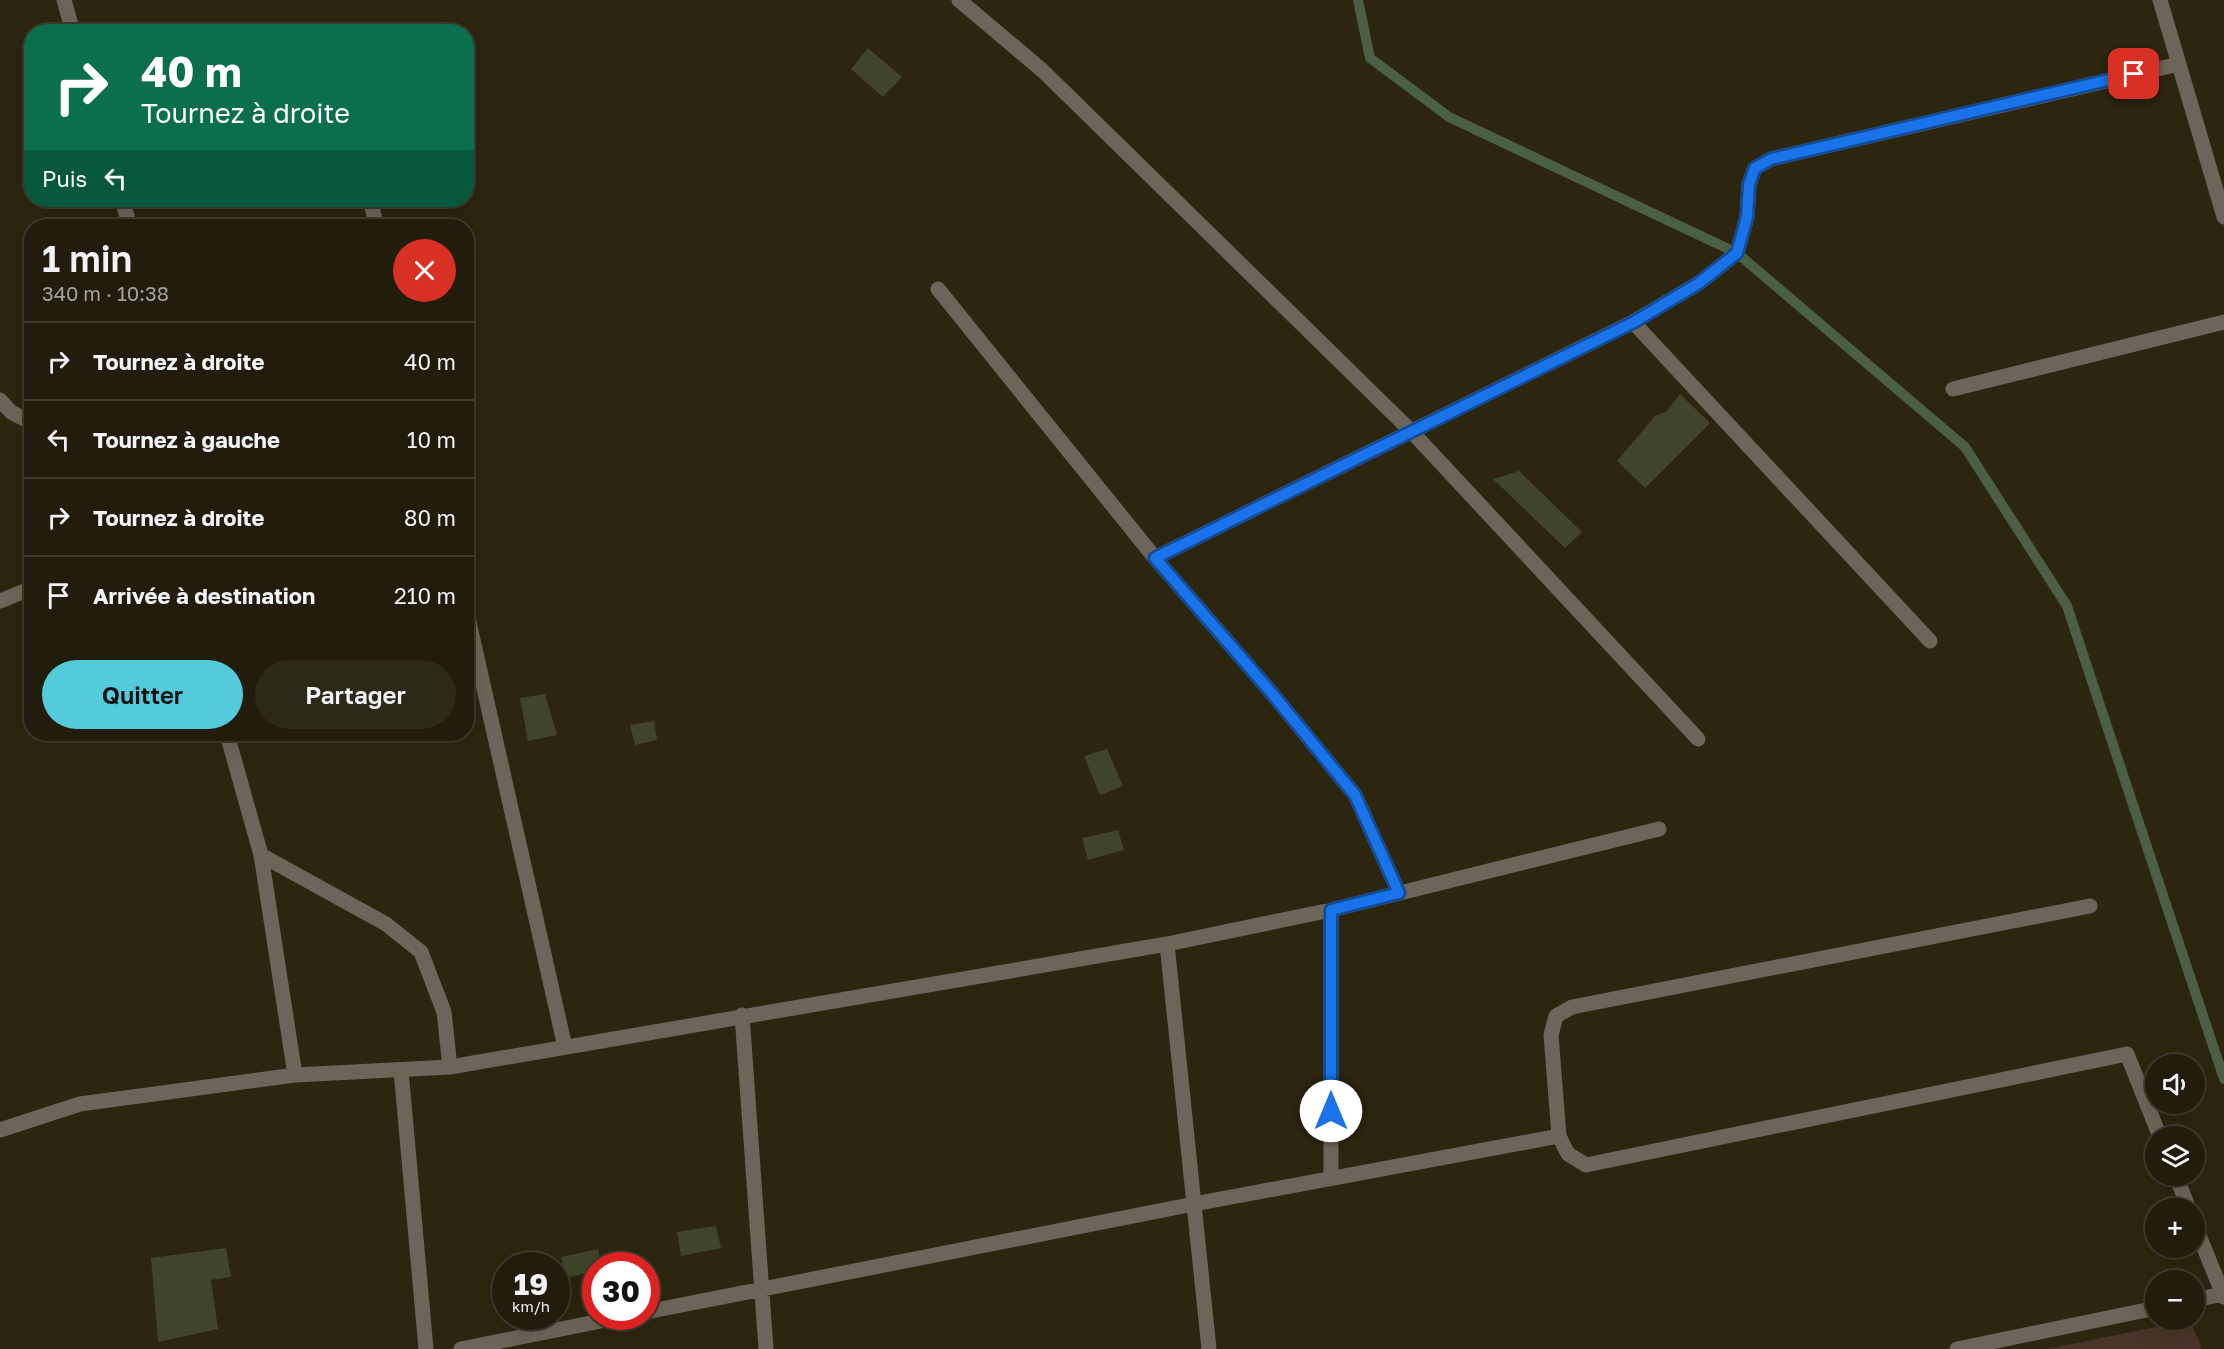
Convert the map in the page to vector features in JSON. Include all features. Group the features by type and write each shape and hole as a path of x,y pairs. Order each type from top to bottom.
{"street":[{"path":"64,0 71,24"},
{"path":"959,0 1043,71 1412,432 1698,739"},
{"path":"2160,0 2224,217"},
{"path":"1155,558 1634,322 1699,283 1737,253 1747,217 1749,184 1755,168 1771,159 2179,64"},
{"path":"938,289 1155,558 1270,691 1355,795 1399,893"},
{"path":"1634,322 1930,641"},
{"path":"1953,389 2224,322"},
{"path":"0,400 11,412 24,419"},
{"path":"0,601 24,591"},
{"path":"474,644 565,1047"},
{"path":"229,741 261,855 295,1075"},
{"path":"0,1130 80,1104 295,1075 450,1067 1167,944 1331,910 1659,829"},
{"path":"261,855 386,924 421,952 444,1012 450,1067"},
{"path":"2090,906 1572,1007 1556,1016 1551,1035 1559,1136 1568,1154 1586,1165 2127,1054 2156,1126"},
{"path":"1331,910 1331,1178"},
{"path":"1167,944 1209,1349"},
{"path":"742,1016 766,1349"},
{"path":"402,1070 426,1349"},
{"path":"660,1309 1194,1204 1559,1136"},
{"path":"2205,1250 2223,1295 2205,1298"},
{"path":"1957,1349 2145,1310"},
{"path":"461,1349 582,1325"}],"shaded area":[{"path":"2145,1329 2194,1330 2202,1349 2047,1349"}],"building":[{"path":"868,48 902,77 883,97 851,69"},
{"path":"1680,394 1710,423 1645,488 1617,461 1655,416 1666,412"},
{"path":"1519,471 1582,532 1565,548 1493,479"},
{"path":"545,694 557,735 528,741 520,698"},
{"path":"654,721 657,740 635,745 630,725"},
{"path":"1107,749 1123,786 1100,795 1084,756"},
{"path":"1118,830 1124,850 1088,860 1082,838"},
{"path":"716,1226 721,1248 681,1256 677,1232"},
{"path":"226,1248 231,1277 211,1280 218,1329 158,1342 151,1258"},
{"path":"582,1252 582,1274 570,1277 570,1255"}],"waterway":[{"path":"1358,0 1370,58 1449,117 1737,253 1965,447 2067,606 2224,1079"}],"route":[{"path":"1331,1111 1331,910 1399,893 1355,795 1270,691 1155,558 1634,322 1699,283 1737,253 1747,217 1749,184 1755,168 1771,159 2134,74"}]}
